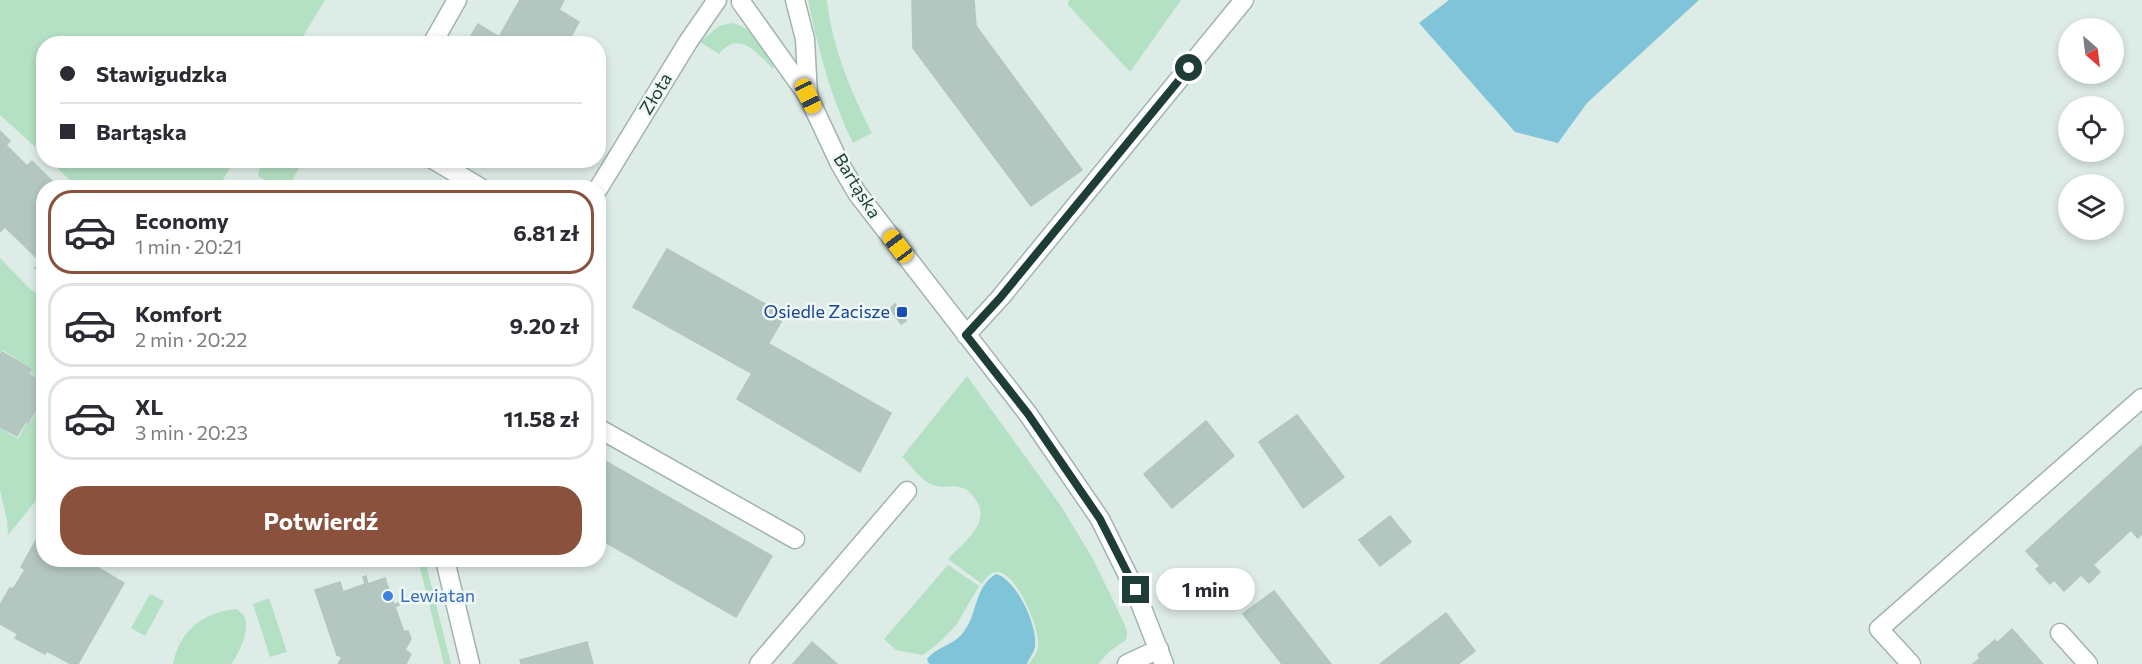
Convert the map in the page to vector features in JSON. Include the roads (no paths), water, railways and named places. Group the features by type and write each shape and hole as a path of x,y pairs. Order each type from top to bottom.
{"street":[{"path":"437,36 457,0"},
{"name":"Złota","path":"604,180 688,42 717,0"},
{"name":"Bartąska","path":"795,0 805,39 808,96"},
{"path":"966,335 1000,298 1244,0"},
{"name":"Bartąska","path":"743,1 808,96 840,164 857,193 1028,414 1100,519 1136,590 1162,656"},
{"path":"447,168 468,180"},
{"path":"1911,664 1879,629 2142,398"},
{"path":"606,433 795,539"},
{"path":"759,664 907,491"},
{"path":"447,567 471,664"},
{"path":"2060,633 2088,664"},
{"path":"1127,664 1162,656"}],"water":[{"path":"1449,0 1699,0 1587,103 1558,143 1515,132 1419,23"},
{"path":"996,574 1011,585 1030,616 1035,647 1027,664 929,664 927,659 931,655 962,634 971,619 979,594"}],"place":[{"name":"Osiedle Zacisze","path":"902,312"},
{"name":"Lewiatan","path":"388,596"}]}
